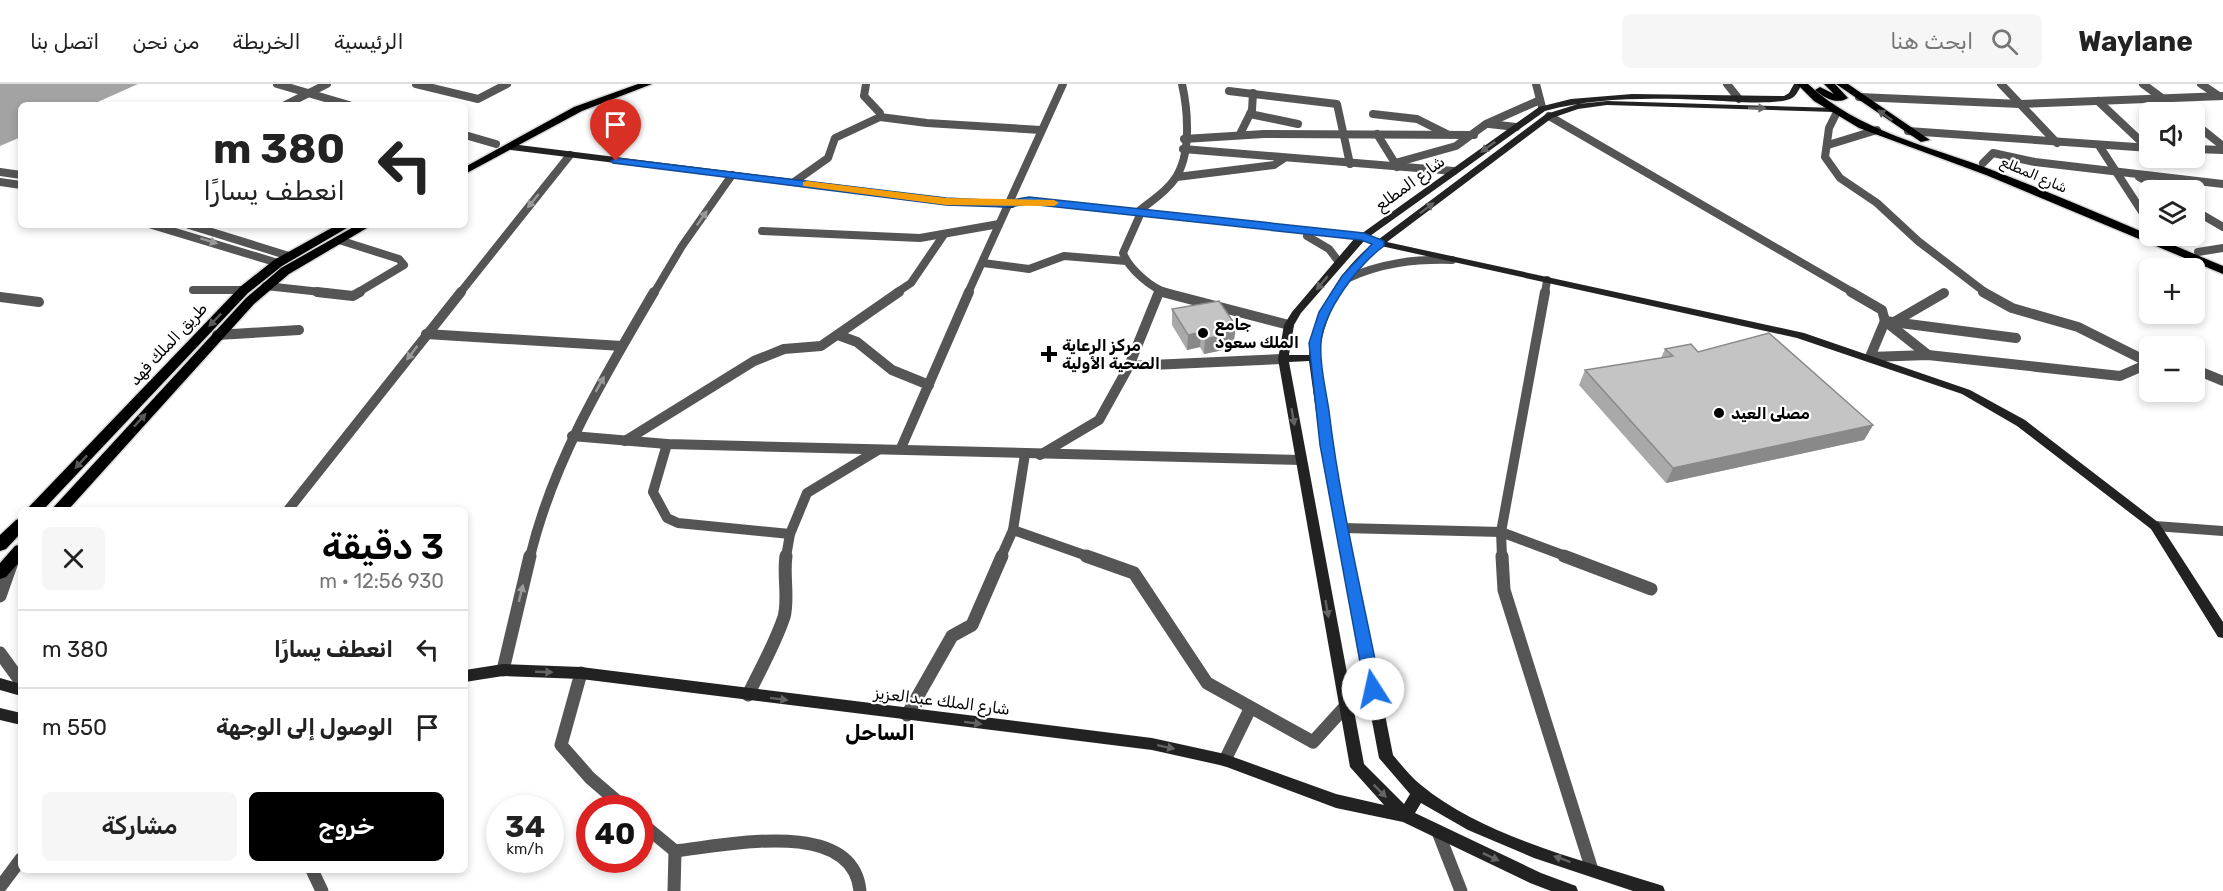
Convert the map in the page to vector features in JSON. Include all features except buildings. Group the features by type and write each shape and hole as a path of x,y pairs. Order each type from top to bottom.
{"main road":[{"path":"468,158 570,104 624,84"},
{"path":"468,169 578,109 647,84"},
{"name":"شارع المطلع","path":"1800,84 1835,111 1877,130 1989,173 2223,270"},
{"path":"1813,84 1830,97 1844,98 1829,84"},
{"name":"شارع المطلع","path":"1841,84 1908,131 1928,142 2139,227"},
{"name":"طريق الملك فهد","path":"37,507 244,290 284,259 341,228"},
{"name":"طريق الملك فهد","path":"62,507 217,335 267,286 361,228"},
{"path":"2183,246 2223,263"},
{"path":"0,545 18,527"},
{"path":"0,573 17,554"}],"street":[{"path":"277,84 338,102"},
{"path":"291,102 327,84"},
{"path":"416,84 477,99 507,84"},
{"path":"866,84 864,96 880,113 880,117"},
{"path":"901,448 1006,204 1063,84"},
{"path":"1182,84 1187,100 1183,148 1176,177 1139,214 1123,253 1126,261 1159,291 1289,325"},
{"path":"1536,84 1544,108 1882,310 1890,322 1928,355"},
{"path":"1727,84 1739,99"},
{"name":"شارع المطلع","path":"1570,891 1405,816 1357,767 1344,708 1283,359 1289,325 1339,262 1360,240 1544,108 1564,100 1600,94 1739,99 1786,98 1792,95 1800,84"},
{"path":"2001,84 2057,144"},
{"path":"2143,84 2168,102"},
{"path":"2201,84 2221,96"},
{"path":"1229,91 1337,104 1350,164"},
{"path":"1240,134 1250,114 1253,93"},
{"path":"1858,97 2020,104 2221,96"},
{"path":"2098,101 2139,139"},
{"name":"شارع المطلع","path":"1419,793 1386,758 1329,462 1314,358 1315,343 1325,312 1346,279 1369,251 1544,108 1607,103 1835,111"},
{"path":"1396,165 1456,147 1486,124 1544,108"},
{"path":"1835,111 1829,128 1825,157 1840,178 1877,203 1918,241 1983,292 2012,308 2078,327 2139,358"},
{"path":"1250,114 1298,124"},
{"path":"1373,114 1418,119 1449,135"},
{"path":"794,182 828,158 835,138 880,117 927,123 1041,130"},
{"path":"1486,124 1516,127"},
{"path":"1828,144 1877,130"},
{"path":"1908,131 2057,144 2139,148"},
{"path":"2205,132 2223,148"},
{"path":"1184,139 1240,134 1473,135"},
{"path":"1377,134 1396,165"},
{"path":"468,136 496,144"},
{"path":"511,147 946,201 1139,214 1360,240 1800,335 1870,357 1966,392 2021,423 2155,526 2223,633"},
{"path":"2100,147 2139,207"},
{"path":"1183,148 1282,159 1396,165 1454,171"},
{"path":"2205,149 2223,148"},
{"path":"1224,170 1225,152"},
{"path":"1983,163 1993,153 2035,162 2223,184"},
{"path":"290,507 570,155"},
{"path":"1176,177 1274,165 1282,159"},
{"path":"0,172 18,175"},
{"path":"503,670 540,515 572,436 622,346 682,246 732,175"},
{"path":"2136,175 2145,180"},
{"path":"0,182 18,185"},
{"path":"1139,214 1307,236 1360,240"},
{"path":"2205,216 2223,227"},
{"path":"762,231 920,238 943,236 999,224"},
{"path":"165,228 284,259"},
{"path":"197,228 284,259"},
{"path":"625,441 754,361 784,349 821,346 911,283 943,236"},
{"path":"1307,236 1329,249 1339,262"},
{"path":"267,286 353,296 404,265 399,259 339,240"},
{"path":"2198,252 2223,248"},
{"path":"983,262 1029,269 1064,256 1126,261"},
{"path":"1346,279 1374,265 1397,260 1452,260"},
{"path":"1547,280 1501,532 1504,590 1592,870"},
{"path":"193,290 244,290"},
{"path":"1040,455 1099,420 1129,366 1159,291"},
{"path":"1870,357 1890,322 1944,293"},
{"path":"0,297 39,302"},
{"path":"1890,322 2016,338"},
{"path":"217,335 299,330"},
{"path":"426,334 622,346"},
{"path":"838,335 852,338 879,362 903,376 929,385"},
{"path":"1870,357 1928,355 2120,376 2139,368"},
{"path":"1129,366 1314,358"},
{"path":"2205,374 2223,381"},
{"path":"572,436 667,444 879,450 901,448 1040,455 1301,460"},
{"path":"667,444 653,492 667,518 678,523 790,534"},
{"path":"748,695 784,616 786,594 783,578 790,534 807,493 879,450"},
{"path":"907,715 952,636 972,625 1013,530 1025,454"},
{"path":"2155,526 2221,533"},
{"path":"1343,528 1501,532 1651,589"},
{"path":"1013,530 1134,573 1207,683 1250,709 1313,742 1344,708"},
{"path":"0,596 17,554"},
{"path":"0,653 18,678"},
{"name":"شارع الملك عبدالعزيز","path":"468,676 503,670 580,673 1152,744 1225,760 1336,801 1405,816"},
{"path":"580,673 561,745 590,778 610,795"},
{"path":"0,684 18,689"},
{"path":"1225,760 1250,709"},
{"path":"0,714 18,718"},
{"path":"1405,816 1419,793 1448,812 1514,842 1657,891"},
{"path":"1448,812 1438,832 1461,891"},
{"path":"654,834 675,851 795,842 817,844 834,849 855,871 861,891"},
{"path":"674,891 675,851"},
{"path":"0,886 18,863"},
{"path":"313,873 322,891"}],"shaded area":[{"path":"0,84 138,84 98,102 18,102 18,138 0,146"}],"slow traffic":[{"path":"807,184 946,201 1006,204 1029,201 1054,203"}],"place":[{"name":"جامع الملك سعود","path":"1203,333"},
{"name":"مركز الرعاية الصحية الأولية","path":"1049,354"},
{"name":"مصلى العيد","path":"1719,413"}],"district":[{"name":"الساحل","path":"880,732"}],"route":[{"path":"616,161 946,201 1006,204 1029,201 1139,211 1364,237 1380,243 1369,251 1346,279 1325,312 1315,343 1314,358 1329,462 1373,689"}]}
